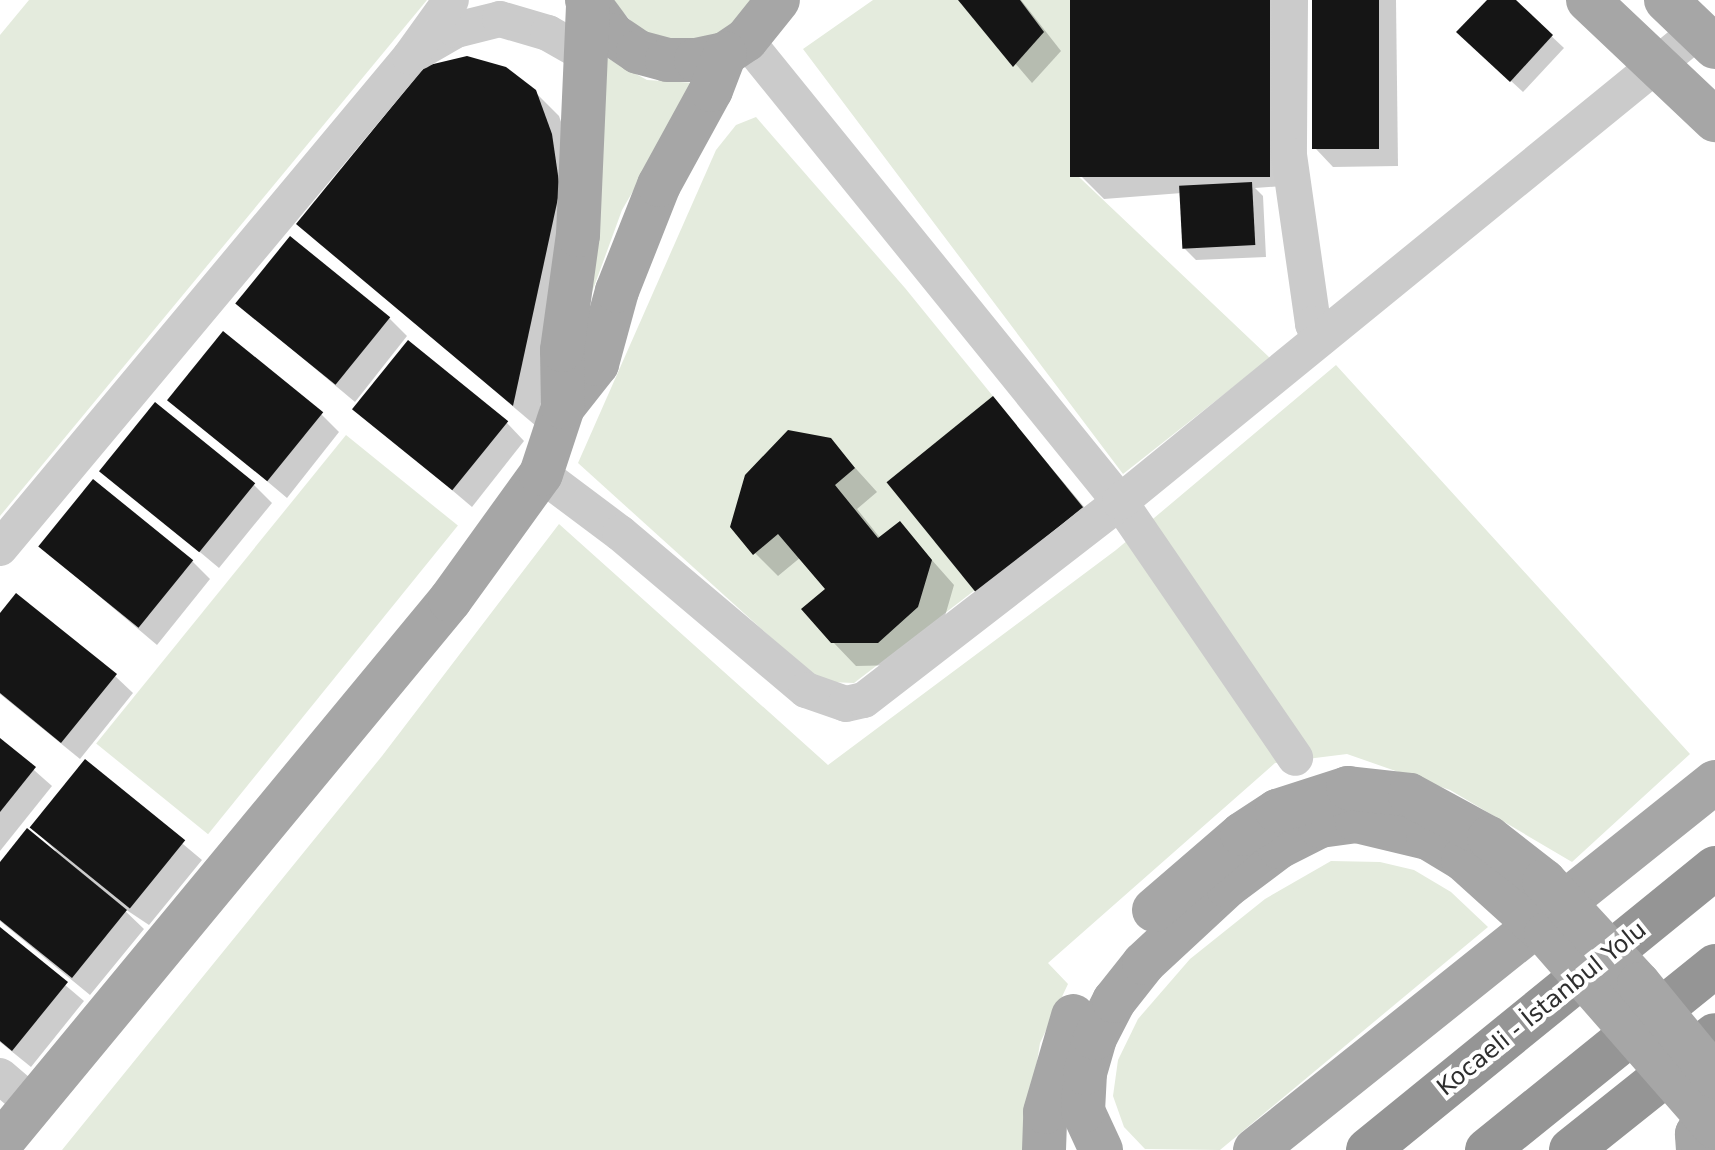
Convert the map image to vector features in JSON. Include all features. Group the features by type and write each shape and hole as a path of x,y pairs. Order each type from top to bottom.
{"highway":[{"name":"Kocaeli - İstanbul Yolu","path":"1368,1150 1715,868"},
{"path":"1487,1150 1715,966"},
{"path":"1571,1150 1715,1035"}],"main road":[{"path":"1588,0 1715,120"},
{"path":"1666,0 1706,39"},
{"path":"588,1 613,35 638,52 667,60 735,47"},
{"path":"0,1144 469,577 541,474 563,407 562,350 578,235 588,1"},
{"path":"563,407 597,364 617,291 659,185 735,47 778,1"},
{"path":"1255,1150 1715,782"},
{"path":"1044,1150 1045,1112 1058,1055 1077,1007 1102,966 1154,910 1242,834 1277,811 1348,788 1410,795 1489,838 1544,881 1631,974 1715,1077"},
{"path":"1101,1150 1083,1111 1085,1073 1095,1038 1114,1001 1144,963 1227,886 1279,847 1320,826 1357,821 1428,838 1463,859 1546,934 1715,1127"},
{"path":"1698,1150 1697,1134 1715,1102"}],"street":[{"path":"0,548 410,57 451,0"},
{"path":"1290,0 1289,155 1313,324 1321,338"},
{"path":"410,57 456,30 500,19 548,33 585,54"},
{"path":"541,474 620,533 806,690 846,704 864,700 1120,502 1657,64 1706,39"},
{"path":"735,47 1120,502 1295,758"},
{"path":"0,1076 34,1105"}],"shaded area":[{"path":"29,0 427,0 0,516 0,35"},
{"path":"612,0 758,0 720,35 667,42 641,32"},
{"path":"873,0 1070,0 1079,177 1270,358 1123,474 803,49"},
{"path":"598,53 647,80 696,83 622,210 591,295"},
{"path":"756,117 905,288 1083,507 854,683 829,682 809,672 578,463 716,150 736,125"},
{"path":"1336,365 1690,754 1572,862 1450,790 1347,754 1275,763 1048,963 1068,984 1040,1043 1023,1150 62,1150 382,756 559,524 828,765 1116,550"},
{"path":"346,435 458,526 208,834 96,744"},
{"path":"1331,861 1380,862 1414,870 1451,892 1488,927 1220,1150 1145,1149 1124,1127 1113,1096 1118,1060 1138,1019 1190,959 1265,899"}],"building":[{"path":"958,0 1020,0 1044,32 1013,67"},
{"path":"1070,0 1270,0 1270,177 1070,177"},
{"path":"1312,0 1379,0 1379,149 1312,149"},
{"path":"1487,0 1516,0 1553,35 1510,82 1456,32"},
{"path":"467,56 506,67 536,90 552,134 560,189 513,406 296,224 425,66"},
{"path":"1252,182 1255,245 1182,249 1179,186"},
{"path":"290,236 390,317 336,385 235,304"},
{"path":"223,331 323,412 267,481 167,400"},
{"path":"408,340 508,421 452,490 352,409"},
{"path":"993,396 1083,507 977,593 887,482"},
{"path":"155,402 255,483 199,552 99,471"},
{"path":"788,430 831,438 855,468 835,485 878,538 900,521 932,560 918,607 878,643 831,643 801,609 825,589 778,534 753,555 730,527 745,475"},
{"path":"93,479 193,560 139,628 38,547"},
{"path":"16,593 117,674 61,743 0,693 0,613"},
{"path":"0,738 36,767 0,812"},
{"path":"85,759 185,840 130,909 30,827"},
{"path":"27,828 127,910 72,978 0,920 0,862"},
{"path":"0,927 68,982 12,1051 0,1041"}]}
